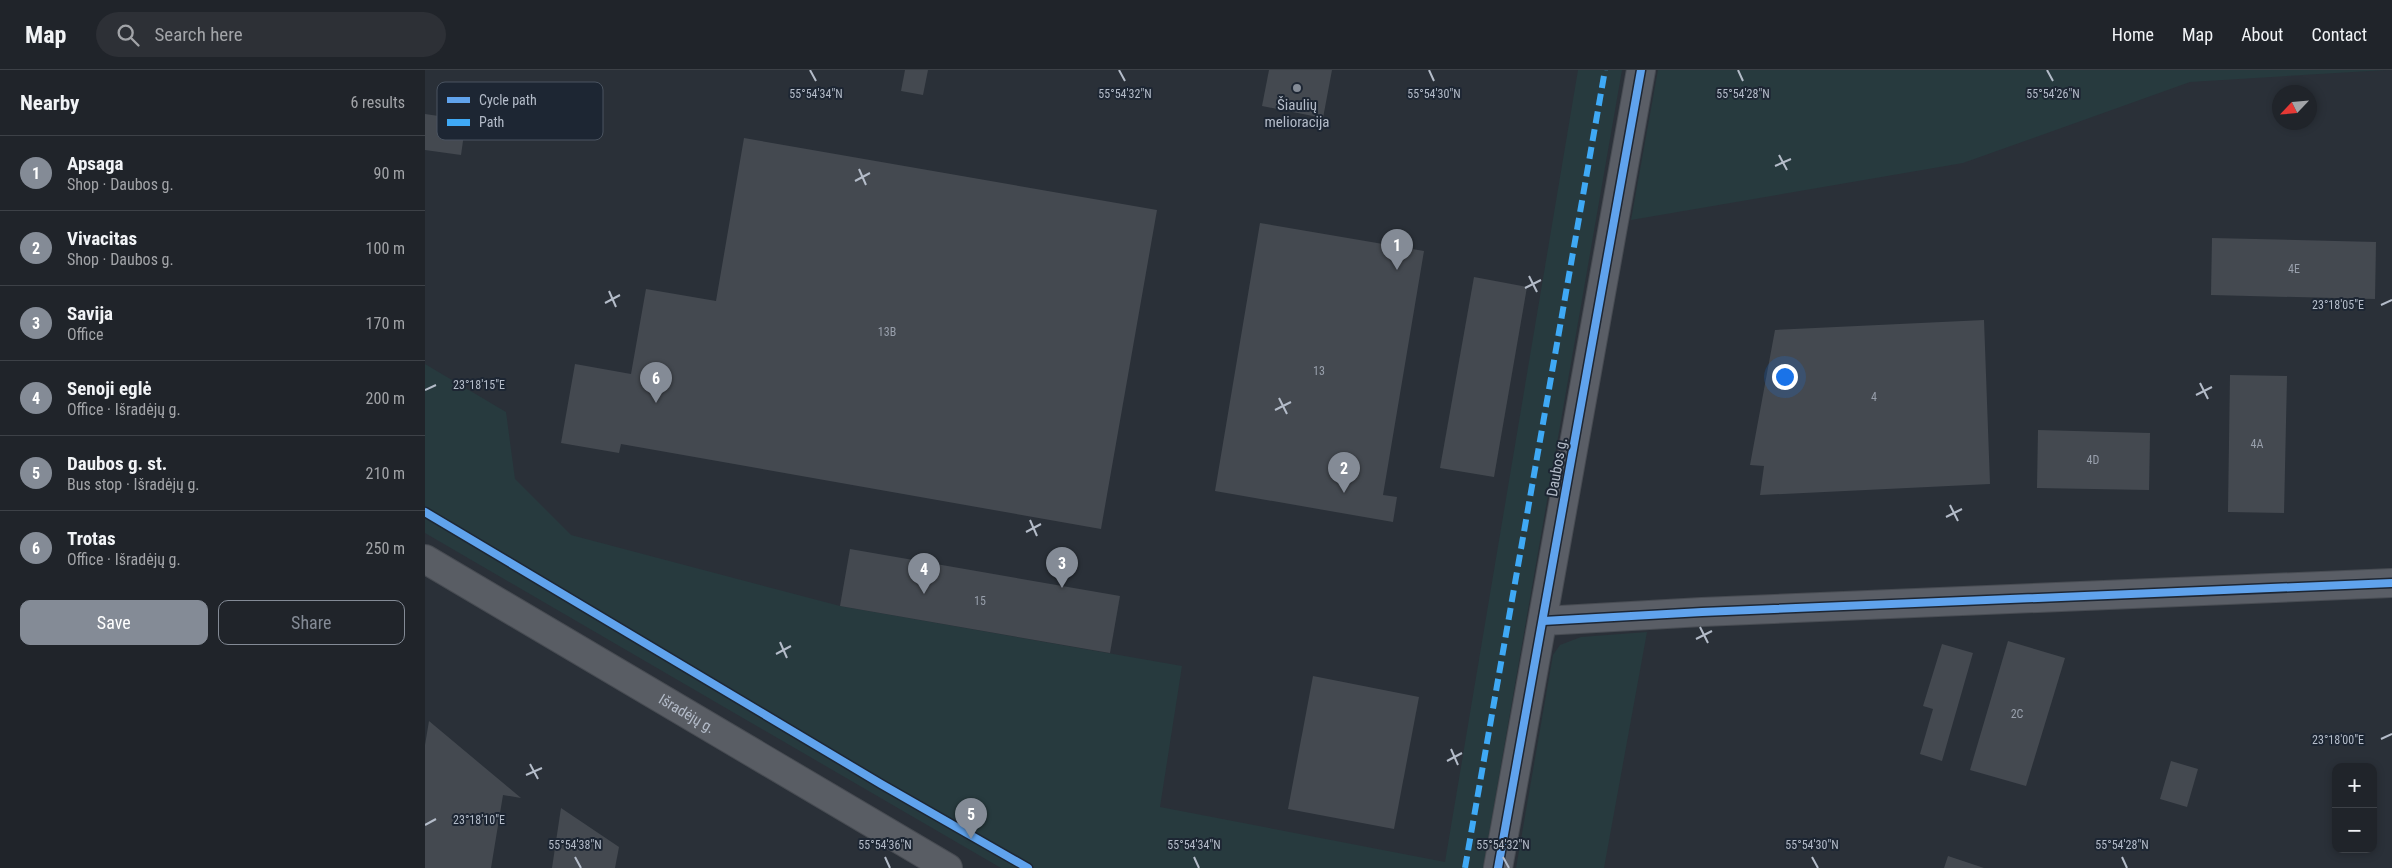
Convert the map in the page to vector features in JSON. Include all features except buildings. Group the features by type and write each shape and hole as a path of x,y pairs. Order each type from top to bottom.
{"main road":[{"name":"Išradėjų g.","path":"425,559 948,868"}],"street":[{"name":"Daubos g.","path":"1498,868 1641,70"},
{"path":"1543,621 1702,612 2392,583"}],"green space":[{"path":"1578,70 1622,70 1483,868 1001,868 425,533 425,364 506,412 515,479 571,535 840,606 1182,666 1160,807 1445,862"},
{"path":"1658,70 2386,70 2190,82 1963,163 1631,220"},
{"path":"1647,632 1604,868 1516,868 1553,655 1560,645 1581,637"}],"marked path":[{"path":"1465,868 1605,70"}],"cycle path":[{"path":"1498,868 1641,70"},
{"path":"425,512 881,784 1028,868"},
{"path":"1543,621 1702,612 2392,583"}],"place":[{"name":"Šiaulių melioracija","path":"1297,88"},
{"name":"Apsaga","path":"1397,270"},
{"name":"Trotas","path":"656,403"},
{"name":"Vivacitas","path":"1344,493"},
{"name":"Savija","path":"1062,588"},
{"name":"Senoji eglė","path":"924,594"},
{"name":"Daubos g. st.","path":"971,839"}]}
